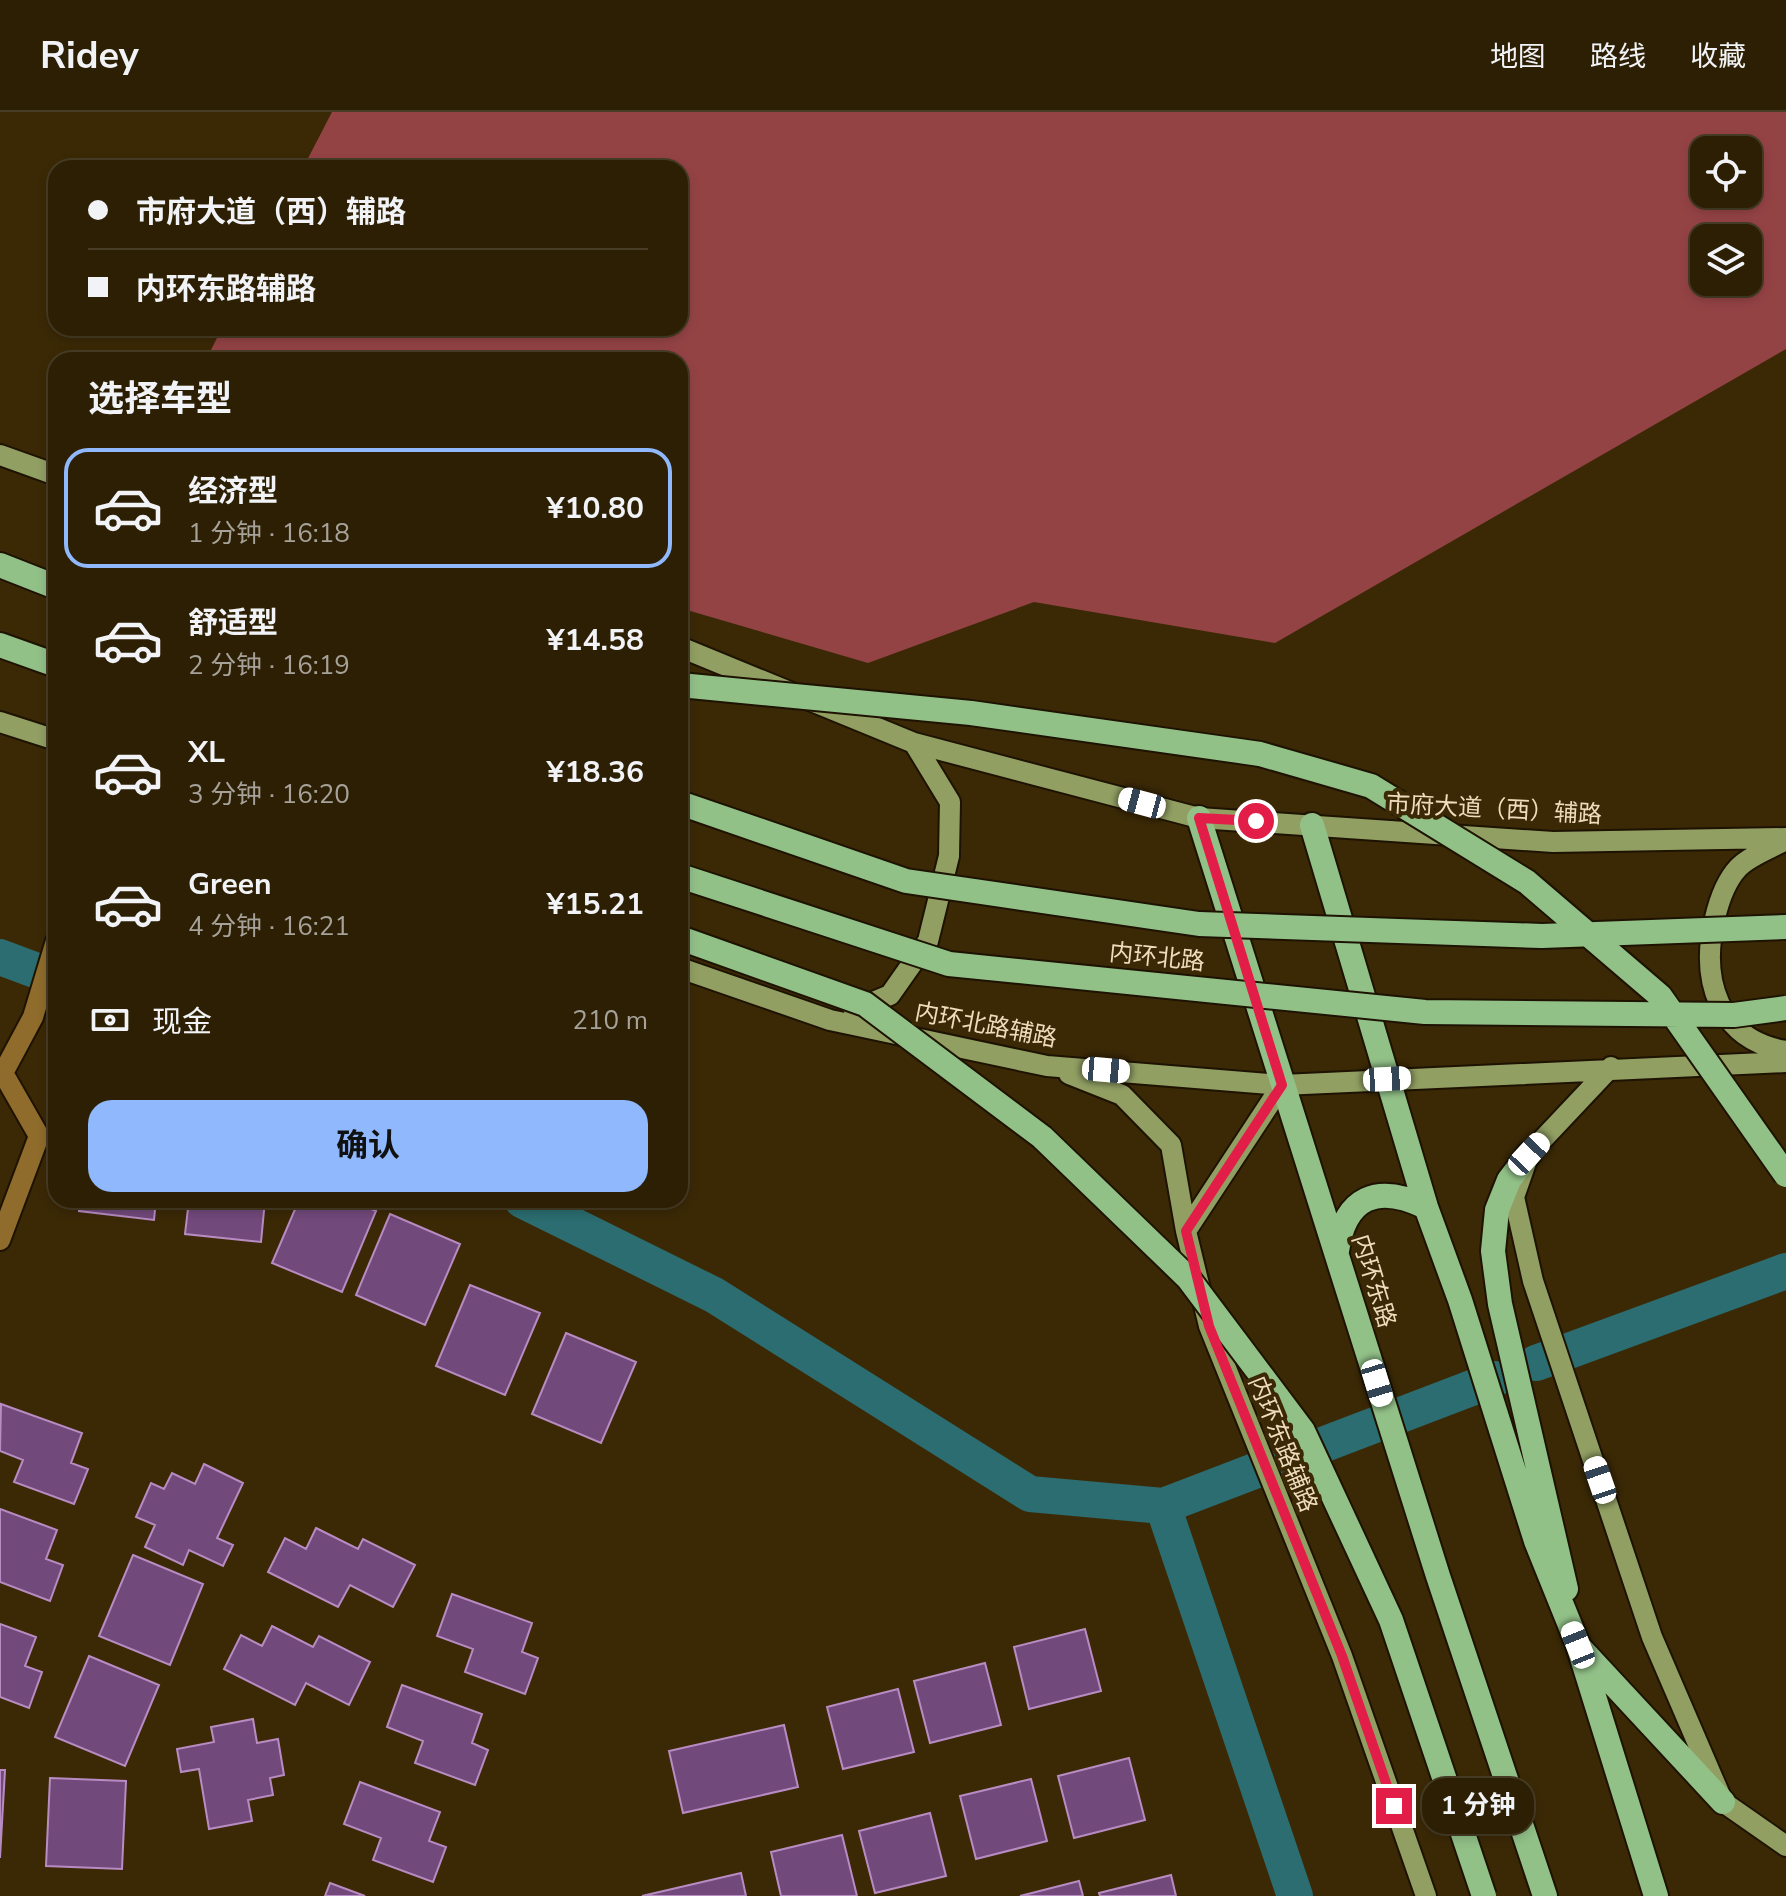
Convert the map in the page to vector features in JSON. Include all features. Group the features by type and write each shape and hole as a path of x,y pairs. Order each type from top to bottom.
{"highway":[{"path":"0,565 48,584"},
{"path":"0,645 48,662"},
{"path":"688,686 971,713 1260,754 1371,786 1527,882 1660,996 1786,1175"},
{"name":"内环北路","path":"688,806 906,881 1199,924 1542,936 1786,927"},
{"name":"内环东路","path":"1199,818 1438,1576 1545,1896"},
{"path":"1312,825 1426,1207 1460,1300 1536,1541 1578,1645 1656,1896"},
{"name":"内环北路","path":"688,879 949,964 1425,1012 1734,1015 1786,1008"},
{"path":"688,941 865,1004 1042,1137 1188,1278 1303,1431 1391,1620 1484,1896"},
{"path":"1529,1154 1509,1180 1497,1210 1493,1251 1500,1304 1562,1563 1578,1645 1723,1802"},
{"path":"1336,1251 1345,1217 1374,1196 1394,1195 1426,1207"}],"main road":[{"path":"0,455 48,472"},
{"path":"688,650 914,743 1199,818"},
{"path":"0,722 48,737"},
{"path":"830,1020 890,995 928,941 949,856 950,802 914,743"},
{"name":"市府大道（西）辅路","path":"1199,818 1553,842 1786,839"},
{"path":"1786,839 1739,867 1720,897 1708,948 1713,992 1734,1028 1769,1048 1786,1051"},
{"name":"内环北路辅路","path":"688,971 830,1020 1047,1066 1282,1085 1387,1079"},
{"path":"1387,1079 1611,1067 1786,1062"},
{"name":"内环东路辅路","path":"1047,1066 1122,1095 1171,1145 1186,1231 1209,1326 1342,1656 1426,1896"},
{"path":"1611,1067 1529,1154 1514,1197 1533,1281 1652,1637 1723,1802 1786,1846"},
{"path":"1186,1231 1282,1085"}],"street":[{"path":"0,1240 39,1136 1,1074 33,1017 48,967"}],"shaded area":[{"path":"332,112 1786,112 1786,349 1275,643 1034,602 868,663 688,610 688,352 210,352 218,336 688,336 688,160 307,160"}],"building":[{"path":"79,1208 155,1208 154,1220 79,1211"},
{"path":"188,1208 264,1208 261,1242 185,1234"},
{"path":"296,1208 369,1208 376,1211 342,1292 272,1263"},
{"path":"390,1214 460,1244 425,1325 356,1295"},
{"path":"470,1285 540,1313 505,1395 436,1366"},
{"path":"566,1333 636,1362 601,1443 532,1414"},
{"path":"1,1404 82,1433 71,1463 88,1469 74,1504 14,1482 23,1460 0,1451"},
{"path":"204,1464 243,1483 217,1538 233,1545 223,1566 189,1550 183,1565 145,1547 155,1525 136,1517 151,1483 164,1489 172,1473 195,1484"},
{"path":"0,1509 57,1530 46,1559 63,1565 50,1601 0,1582"},
{"path":"316,1528 358,1549 363,1539 415,1565 393,1607 350,1585 338,1607 268,1572 285,1538 306,1549"},
{"path":"133,1555 203,1584 170,1665 99,1636"},
{"path":"452,1594 532,1623 522,1652 538,1658 525,1694 465,1672 473,1649 437,1636"},
{"path":"0,1624 36,1637 25,1666 42,1672 29,1708 0,1697"},
{"path":"272,1626 313,1647 319,1636 370,1662 349,1705 306,1683 295,1705 224,1669 241,1635 262,1646"},
{"path":"1085,1629 1101,1691 1029,1709 1014,1647"},
{"path":"89,1656 159,1685 125,1766 55,1737"},
{"path":"985,1663 1001,1725 930,1743 914,1681"},
{"path":"402,1685 482,1714 472,1743 488,1750 475,1785 415,1763 423,1741 387,1727"},
{"path":"898,1689 914,1752 843,1769 827,1707"},
{"path":"253,1719 257,1743 278,1739 284,1775 270,1778 273,1795 248,1800 252,1821 209,1829 199,1769 181,1772 177,1749 214,1742 211,1727"},
{"path":"784,1725 798,1787 683,1813 669,1751"},
{"path":"1129,1758 1145,1820 1074,1838 1058,1776"},
{"path":"0,1770 5,1770 0,1858"},
{"path":"50,1778 126,1781 122,1869 46,1866"},
{"path":"1031,1779 1047,1841 976,1859 960,1796"},
{"path":"360,1782 440,1812 429,1841 446,1847 433,1882 373,1860 381,1838 344,1824"},
{"path":"930,1813 946,1876 875,1893 859,1831"},
{"path":"842,1835 857,1896 781,1896 771,1852"},
{"path":"741,1873 746,1896 642,1896"},
{"path":"1171,1875 1176,1896 1100,1896 1099,1893"},
{"path":"1079,1881 1083,1896 1020,1896"},
{"path":"330,1883 365,1896 325,1896"}],"waterway":[{"path":"0,957 48,975"},
{"path":"538,1208 714,1295 1030,1494 1163,1506 1495,1379"},
{"path":"1536,1363 1786,1271"},
{"path":"1163,1506 1295,1896"}],"route":[{"path":"1256,821 1199,818 1282,1085 1186,1231 1209,1326 1236,1400 1342,1656 1394,1806"}]}
